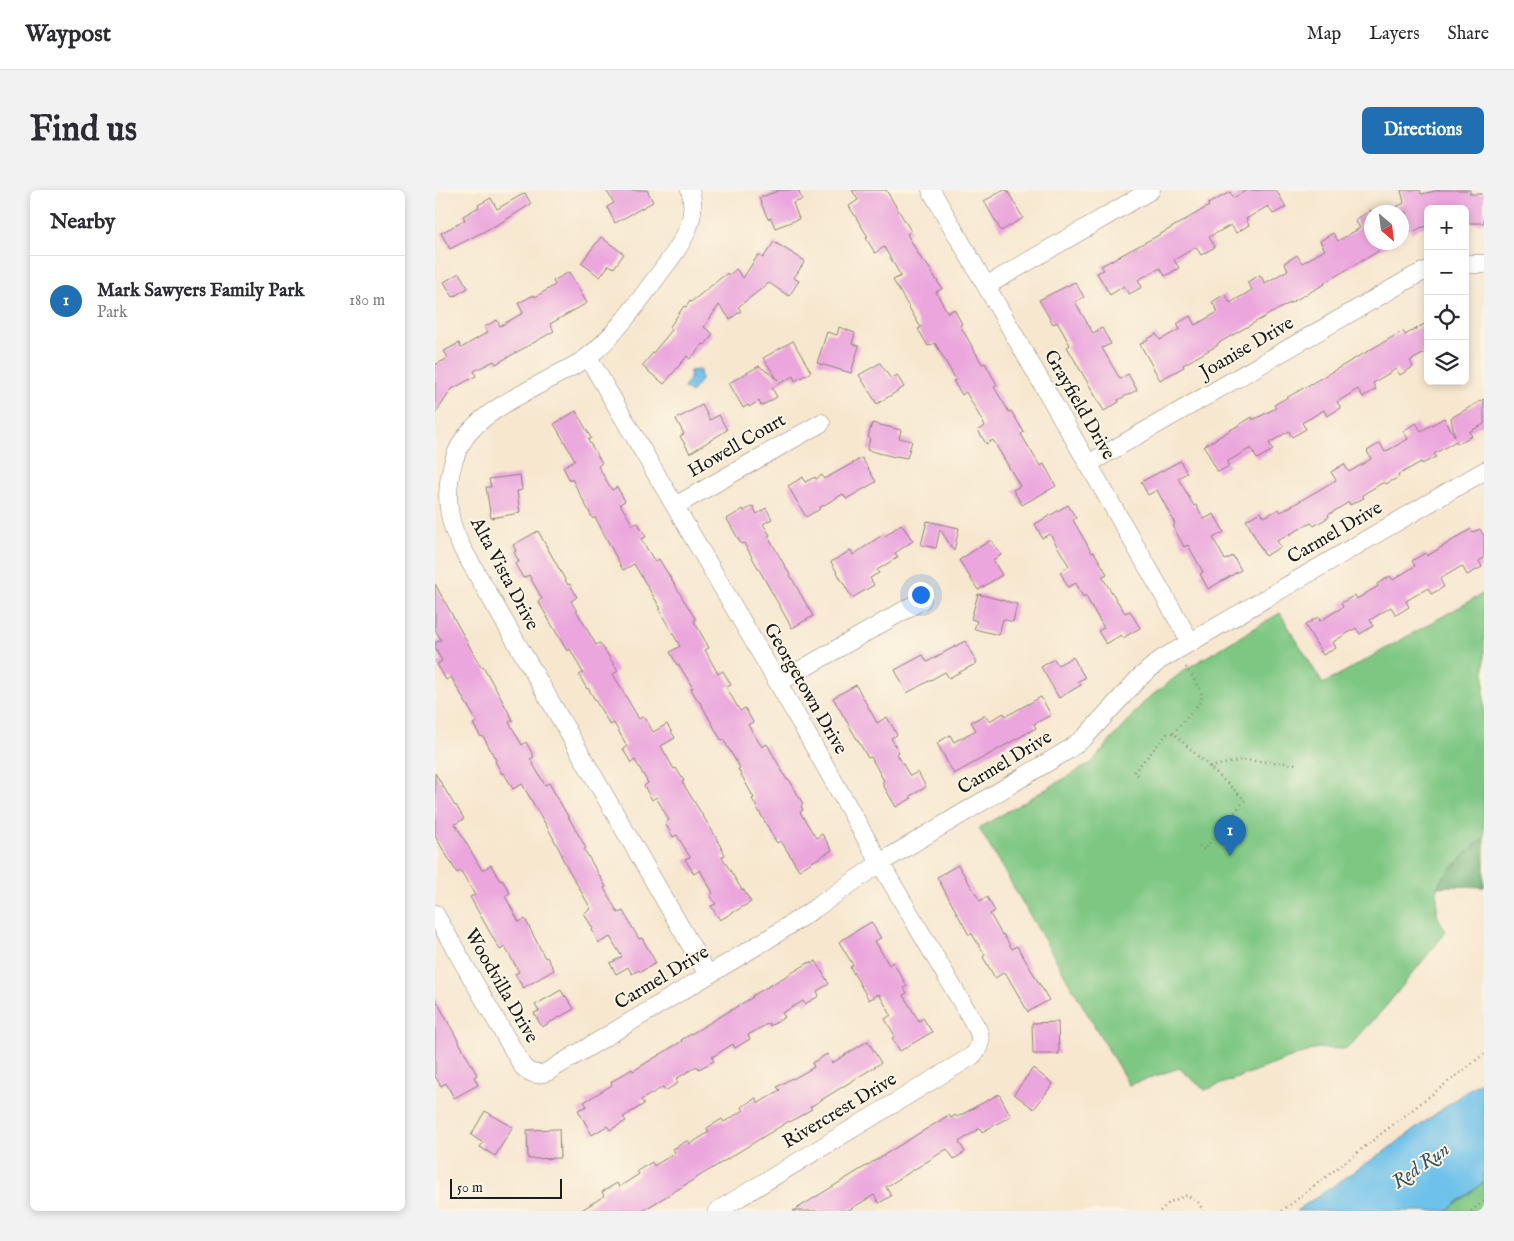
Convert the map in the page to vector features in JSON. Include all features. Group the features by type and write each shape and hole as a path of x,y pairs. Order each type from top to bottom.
{"street":[{"name":"Alta Vista Drive","path":"689,190 692,198 691,216 686,235 676,251 618,326 588,357 487,416 472,428 455,455 449,480 449,501 452,523 462,548 708,975"},
{"name":"Grayfield Drive","path":"931,190 1190,641"},
{"path":"986,286 1151,190"},
{"path":"1469,264 1484,264"},
{"name":"Joanise Drive","path":"1088,464 1424,272"},
{"name":"Georgetown Drive","path":"588,357 978,1030 981,1037 980,1044"},
{"name":"Howell Court","path":"675,506 821,423"},
{"name":"Carmel Drive","path":"535,1075 547,1072 768,939 815,909 880,863 1068,750 1085,737 1140,678 1160,660 1484,471"},
{"path":"778,683 922,600"},
{"name":"Woodvilla Drive","path":"435,914 523,1067 535,1075"},
{"name":"Rivercrest Drive","path":"717,1211 971,1056 977,1051 980,1044"}],"path":[{"path":"1138,775 1134,772 1167,734 1173,733 1201,701 1201,691 1182,660"},
{"path":"1173,733 1245,800 1204,850 1196,843"},
{"path":"1210,767 1242,760 1298,764"},
{"path":"1282,1211 1484,1054"},
{"path":"1160,1211 1170,1202 1187,1195 1198,1202 1203,1211"},
{"path":"1471,1211 1484,1201"}],"green space":[{"path":"1484,593 1484,836 1444,876 1437,887 1437,915 1446,932 1387,1005 1347,1049 1317,1048 1205,1090 1179,1068 1129,1085 979,828 1091,763 1146,700 1186,669 1280,613 1323,684"},
{"path":"1484,836 1484,887 1437,887 1444,876"},
{"path":"1484,1182 1484,1211 1446,1211"}],"water":[{"path":"700,370 701,380 691,393 684,388 690,378 690,371"},
{"name":"Red Run","path":"1484,1080 1484,1182 1446,1211 1296,1211 1385,1151"}],"building":[{"path":"606,190 647,190 653,202 615,223 607,207 614,203"},
{"path":"780,190 798,190 802,200 793,203 799,219 775,228 771,218 768,219 759,198"},
{"path":"852,190 886,190 911,231 907,234 923,262 925,261 942,289 936,292 948,313 954,309 962,324 960,325 982,364 985,363 997,385 994,387 1024,432 1021,434 1040,466 1044,464 1056,486 1022,505 1013,490 1020,486 993,440 986,444 978,430 985,426 966,392 962,395 953,381 956,380 935,343 928,346 918,329 921,328 893,280 901,276 884,247 875,253 866,238 868,237 849,206 858,200"},
{"path":"1007,190 1023,218 1001,231 984,201"},
{"path":"1247,190 1276,190 1286,207 1273,214 1268,206 1246,219 1249,225 1236,233 1231,225 1209,237 1215,247 1201,255 1196,247 1174,260 1179,268 1165,276 1160,268 1138,280 1142,287 1129,294 1124,286 1110,295 1097,273 1104,270 1101,266 1159,235 1230,192 1233,198"},
{"path":"1401,190 1420,190 1421,194 1440,190 1470,190 1470,194 1484,194 1484,223 1469,223 1469,205 1424,205 1424,227 1411,233 1409,205 1400,205 1404,203"},
{"path":"525,193 531,204 504,221 450,249 441,233 465,220 463,216 491,198 497,209"},
{"path":"1364,214 1364,250 1380,250 1325,284 1217,344 1183,365 1184,367 1160,380 1140,344 1156,334 1160,340 1180,329 1177,324 1190,316 1195,325 1218,312 1212,302 1225,294 1230,303 1252,290 1247,282 1260,275 1265,283 1288,270 1284,263 1297,255 1302,263 1325,250 1320,241 1333,233 1338,241 1360,228 1355,220"},
{"path":"601,237 624,254 614,268 609,265 600,277 581,263"},
{"path":"774,242 805,261 794,278 799,281 789,296 769,283 738,307 741,311 730,319 719,305 704,327 713,334 705,345 703,344 690,359 687,356 664,384 642,366 672,330 669,328 684,306 686,307 690,301 727,273 729,275 736,269 743,278 758,255 763,258"},
{"path":"569,272 587,303 550,324 554,331 496,364 494,361 474,371 476,376 452,389 435,414 435,365 448,358 444,351 459,343 461,348 488,332 484,327 497,320 500,326 523,313 518,303 534,295 535,297 555,285 553,281"},
{"path":"459,273 468,288 453,297 444,282"},
{"path":"1075,282 1084,297 1075,302 1093,333 1102,328 1111,344 1102,348 1120,379 1128,374 1137,390 1118,400 1119,402 1104,411 1067,347 1070,345 1057,322 1053,324 1039,300"},
{"path":"1424,324 1424,353 1410,361 1413,367 1400,375 1396,369 1373,383 1376,389 1363,397 1358,389 1337,402 1341,408 1327,416 1324,410 1302,423 1306,429 1292,437 1289,431 1269,443 1273,450 1257,459 1251,448 1227,462 1229,466 1218,472 1204,446 1252,417 1253,420 1276,408 1274,405 1403,331 1405,335"},
{"path":"839,327 855,333 852,344 859,346 851,373 817,363 827,332 837,335"},
{"path":"793,341 811,372 795,381 793,376 772,388 777,397 761,406 759,401 743,408 729,383 759,366 778,380 763,358"},
{"path":"880,363 891,379 897,375 904,387 877,404 859,375"},
{"path":"1484,399 1484,424 1469,432 1472,436 1457,444 1456,441 1434,454 1436,457 1422,464 1421,462 1386,484 1384,482 1362,495 1364,498 1350,505 1349,502 1314,526 1311,523 1277,541 1281,547 1265,556 1246,520 1261,512 1264,517 1279,509 1281,512 1336,480 1331,472 1344,464 1349,472 1371,459 1367,451 1380,443 1385,452 1408,439 1403,431 1416,423 1421,431 1444,418 1455,437 1451,418"},
{"path":"702,405 710,420 719,415 727,430 690,453 680,436 684,434 676,419"},
{"path":"576,411 591,438 588,440 602,463 598,466 612,490 617,487 625,501 620,504 633,525 638,523 646,537 641,539 655,562 659,559 696,620 694,621 709,648 705,650 718,674 723,671 731,685 726,687 740,711 745,708 753,722 748,725 762,747 767,744 787,780 789,779 803,804 801,806 803,810 800,812 816,838 822,834 832,850 799,870 781,841 777,843 752,799 754,798 738,769 740,768 723,739 721,740 691,689 693,688 670,652 680,646 659,610 661,609 634,564 623,570 595,517 593,519 572,479 570,481 563,467 575,460 554,424"},
{"path":"872,423 901,430 899,438 912,441 907,458 867,450"},
{"path":"862,458 876,482 846,499 843,494 806,517 788,486 803,477 805,482 822,475 824,479"},
{"path":"1180,461 1187,473 1178,478 1204,519 1214,514 1224,532 1213,538 1225,560 1233,556 1241,570 1208,589 1200,574 1203,572 1188,545 1184,547 1173,526 1175,524 1157,490 1148,495 1141,482"},
{"path":"520,475 522,490 517,491 520,513 491,518 486,487 491,487 489,479"},
{"path":"1068,505 1076,518 1073,520 1092,553 1094,552 1107,574 1102,577 1125,613 1130,611 1140,628 1123,638 1121,635 1106,644 1098,631 1104,628 1085,595 1083,597 1076,583 1068,587 1060,572 1069,566 1050,534 1042,538 1035,524"},
{"path":"753,506 757,514 766,508 772,519 763,524 770,535 768,536 813,616 792,628 744,543 741,544 727,519 743,509 744,511"},
{"path":"927,521 959,528 954,551 940,529 936,548 921,545"},
{"path":"901,524 913,541 895,553 898,557 877,570 879,573 870,578 874,585 852,598 831,562 851,550 853,555 882,535 884,537"},
{"path":"1471,529 1473,532 1480,529 1484,536 1484,558 1479,561 1482,567 1467,575 1462,566 1440,579 1444,587 1431,594 1428,588 1406,601 1409,607 1396,615 1391,607 1370,620 1373,626 1360,634 1356,628 1333,642 1336,648 1323,655 1305,625 1318,617 1320,621 1343,607 1341,603 1355,595 1357,599 1390,576 1393,580 1415,566 1412,561 1425,553 1427,556"},
{"path":"538,531 568,585 570,584 577,597 571,601 596,645 600,643 618,671 613,674 639,719 644,716 653,732 667,724 675,738 661,746 674,769 676,768 684,781 682,782 713,832 725,855 722,857 751,902 720,920 711,906 716,904 710,895 713,893 700,870 694,874 685,859 690,857 677,835 673,837 665,823 669,820 656,797 652,800 644,786 648,783 635,760 631,763 623,749 627,746 614,723 610,725 579,675 583,673 570,649 567,651 538,601 542,599 529,575 523,578 515,564 519,562 513,545"},
{"path":"991,540 1001,555 993,560 1002,575 978,590 959,560"},
{"path":"435,584 513,720 509,722 522,745 526,742 534,757 530,759 545,785 549,783 586,848 584,849 606,887 604,888 618,913 623,911 639,939 642,938 656,963 640,972 639,970 632,974 628,967 616,974 610,963 622,957 610,937 599,943 584,913 591,909 561,856 550,832 522,784 513,789 504,773 502,774 483,736 481,737 473,724 477,722 451,677 446,680 437,664 442,661 435,648 435,643 441,640 435,629"},
{"path":"978,594 1017,604 1013,622 1003,619 999,635 974,629 977,621 971,619"},
{"path":"965,641 977,663 949,678 945,672 907,693 895,670 923,655 927,662"},
{"path":"1073,657 1085,678 1078,681 1081,685 1059,698 1041,667 1054,659 1058,665"},
{"path":"856,685 877,723 887,717 897,735 891,738 899,752 897,754 910,776 918,772 926,787 896,807 882,783 884,781 871,757 868,758 833,698"},
{"path":"1041,697 1051,715 1034,724 1036,728 954,774 937,743 950,735 954,742 976,730 971,722 985,715 989,721 1004,713 1006,716"},
{"path":"435,773 464,819 455,824 482,870 491,865 500,881 502,880 510,893 505,896 519,922 525,919 545,958 547,957 554,970 523,988 515,974 519,972 505,947 500,950 470,897 475,895 461,871 457,873 435,836"},
{"path":"958,865 980,901 987,897 995,911 990,914 1002,935 1012,949 1017,946 1049,1000 1028,1012 1005,972 995,978 983,957 985,955 972,934 969,935 937,877"},
{"path":"871,922 881,938 875,941 889,965 893,962 907,986 904,988 907,993 903,995 919,1021 923,1018 932,1032 900,1051 892,1038 895,1036 885,1019 891,1015 879,994 869,1000 850,967 853,965 839,942"},
{"path":"816,961 829,984 817,991 819,996 805,1004 803,1001 782,1013 785,1017 770,1026 769,1023 748,1035 750,1039 735,1048 733,1044 712,1057 714,1061 699,1069 697,1066 676,1079 678,1083 665,1091 663,1087 641,1100 644,1104 623,1117 626,1121 610,1130 607,1126 592,1135 578,1110 587,1106 584,1102 612,1085 611,1082 632,1069 633,1071 752,996 810,962 811,964"},
{"path":"561,990 574,1009 542,1027 534,1013 539,1011 535,1005"},
{"path":"435,998 477,1075 474,1077 478,1085 454,1098 446,1083 441,1086 435,1076"},
{"path":"1058,1022 1059,1054 1033,1054 1032,1023"},
{"path":"868,1041 881,1063 810,1107 812,1109 789,1121 642,1211 580,1211 604,1196 602,1192 617,1183 619,1187 639,1174 637,1171 652,1162 654,1166 675,1153 673,1149 688,1140 690,1144 709,1132 707,1128 722,1119 724,1122 744,1110 741,1107 756,1098 759,1103 780,1090 777,1087 814,1067 812,1063 827,1054 832,1063"},
{"path":"1033,1068 1053,1084 1034,1109 1014,1094"},
{"path":"999,1094 1011,1116 982,1132 980,1128 959,1142 965,1152 954,1159 947,1149 886,1187 891,1196 879,1203 874,1195 847,1211 793,1211 949,1115 951,1118 955,1115 957,1117"},
{"path":"485,1111 513,1127 495,1156 480,1147 483,1143 471,1135"},
{"path":"559,1129 560,1158 528,1159 527,1130"}],"place":[{"name":"Mark Sawyers Family Park","path":"1230,856"}]}
